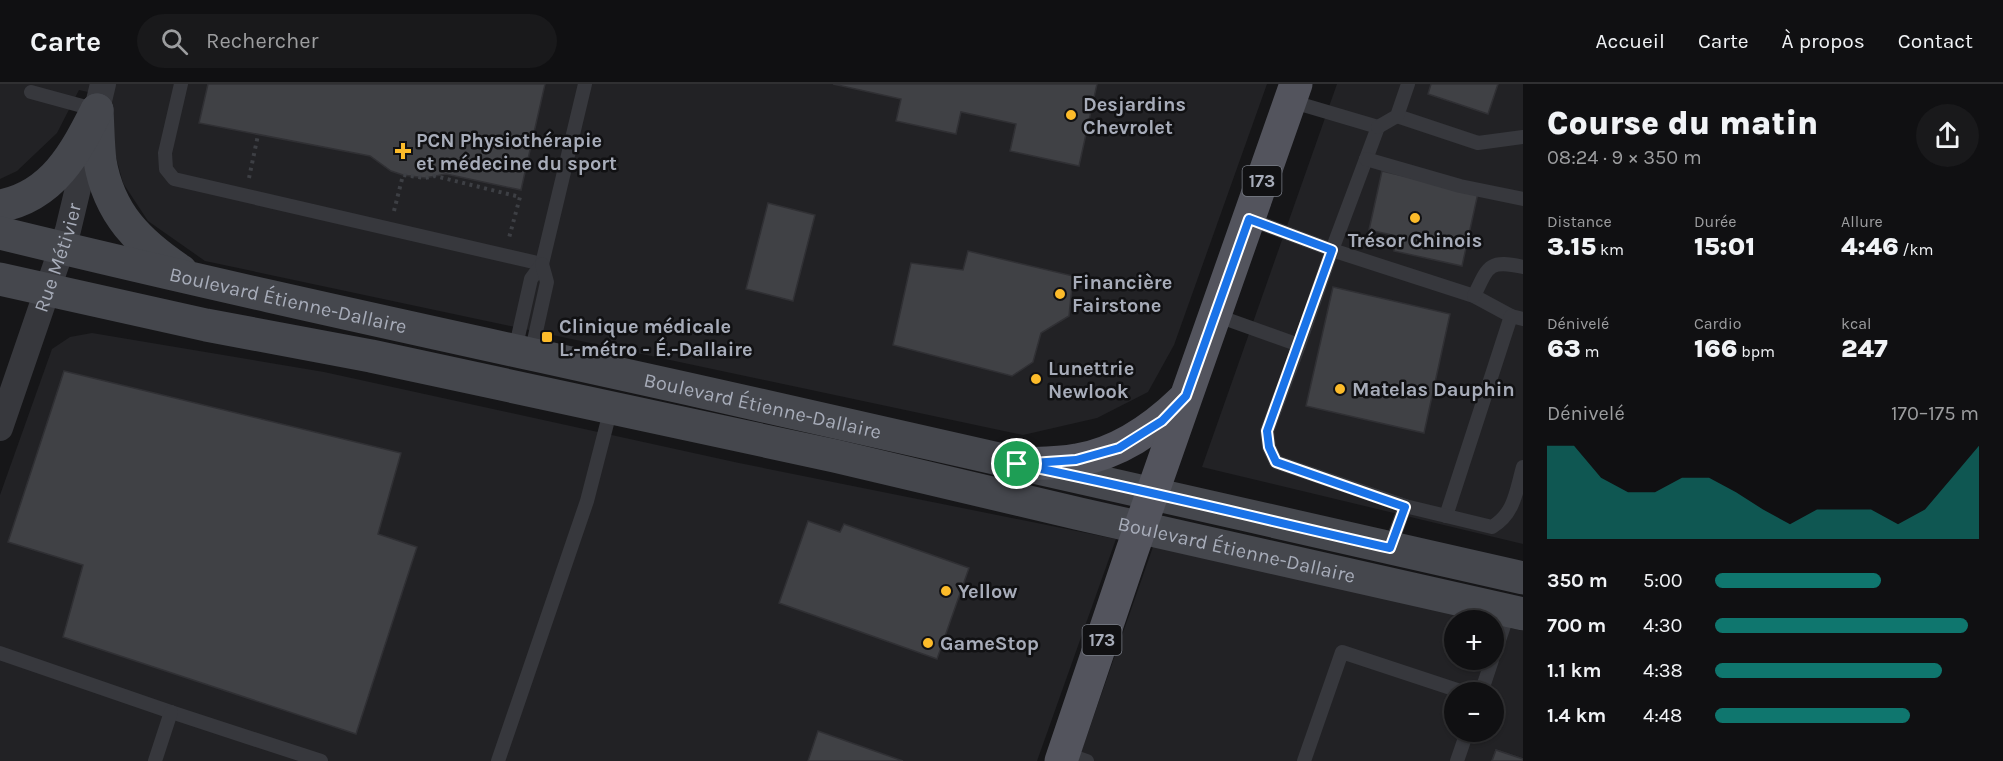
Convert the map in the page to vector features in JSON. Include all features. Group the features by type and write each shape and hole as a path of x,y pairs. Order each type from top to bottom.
{"main road":[{"name":"173","path":"1071,758 1152,494 1293,92"},
{"path":"1017,464 1076,460 1119,448 1162,421 1186,396"}],"street":[{"path":"0,206 28,196 45,186 63,170 78,147 100,97"},
{"path":"100,97 100,160 106,188 117,212 133,232 156,254 192,279"},
{"name":"Rue Métivier","path":"0,428 68,230 100,97"},
{"name":"Boulevard Étienne-Dallaire","path":"0,233 192,279 896,435 1017,464 1112,483 1390,548 1518,595"},
{"name":"Boulevard Étienne-Dallaire","path":"0,279 206,325 370,356 824,454 1141,527 1518,595"}],"lane":[{"path":"181,84 165,153 165,169 174,179 542,264"},
{"path":"523,352 547,282 542,264 585,84"},
{"path":"1408,84 1397,116 1378,127 1365,159 1267,431 1269,447 1276,462 1405,507 1492,527 1503,520 1510,511 1523,467"},
{"path":"31,92 100,97"},
{"path":"1293,92 1378,127"},
{"path":"1397,116 1478,143 1523,137"},
{"path":"1365,159 1460,186 1523,199"},
{"path":"1249,219 1332,250 1474,296 1517,317 1446,516"},
{"path":"1474,296 1487,269 1496,264 1505,263 1523,267"},
{"path":"1215,315 1299,345"},
{"path":"498,761 587,501 611,408"},
{"path":"1390,548 1405,507"},
{"path":"1504,630 1518,595"},
{"path":"1304,761 1342,652 1444,686"},
{"path":"0,653 321,761"},
{"path":"155,761 171,712"},
{"path":"1457,761 1464,742"}],"path":[{"path":"253,164 258,135"},
{"path":"398,200 403,175 425,178 435,176 520,197 513,223"}],"shaded area":[{"path":"0,84 1267,84 1174,345 1148,392 1097,418 1023,435 205,261 148,221 123,183 112,142 110,97 79,90 57,133 17,171 0,179"},
{"path":"1337,84 1523,84 1523,544 1202,467"},
{"path":"92,333 324,372 739,463 1116,539 1037,761 0,761 0,495 52,349 70,337"},
{"path":"1154,544 1444,612 1444,670 1504,670 1504,626 1523,631 1523,761 1078,761"}],"building":[{"path":"208,84 545,84 521,190 446,174 425,178 403,175 391,171 370,156 199,123"},
{"path":"833,84 1097,84 1079,166 1010,151 1016,124 961,112 956,134 896,121 901,99"},
{"path":"1431,84 1498,84 1488,114 1428,94"},
{"path":"1382,171 1478,193 1462,266 1394,251 1397,236 1369,230"},
{"path":"768,203 815,215 793,301 746,289"},
{"path":"968,251 1073,276 1069,316 1041,333 1033,362 1012,376 893,345 911,263 963,270"},
{"path":"1333,287 1450,314 1424,433 1306,406"},
{"path":"64,371 401,453 378,534 417,547 356,734 63,637 83,565 8,542"},
{"path":"808,521 840,532 844,524 969,568 937,659 779,603"},
{"path":"818,731 903,761 808,761"},
{"path":"1496,750 1523,759 1523,761 1492,761"},
{"path":"1496,750 1523,759 1523,761 1492,761"}],"place":[{"name":"Desjardins Chevrolet","path":"1071,115"},
{"name":"PCN Physiothérapie et médecine du sport","path":"403,151"},
{"name":"Trésor Chinois","path":"1415,218"},
{"name":"Financière Fairstone","path":"1060,294"},
{"name":"Clinique médicale L.-métro - É.-Dallaire","path":"547,337"},
{"name":"Lunettrie Newlook","path":"1036,379"},
{"name":"Matelas Dauphin","path":"1340,389"},
{"name":"Yellow","path":"946,591"},
{"name":"GameStop","path":"928,643"}],"route":[{"path":"1249,219 1332,250 1267,431 1269,447 1276,462 1405,507 1390,548 1112,483 1017,464 1076,460 1119,448 1162,421 1186,396 1249,219"}]}
